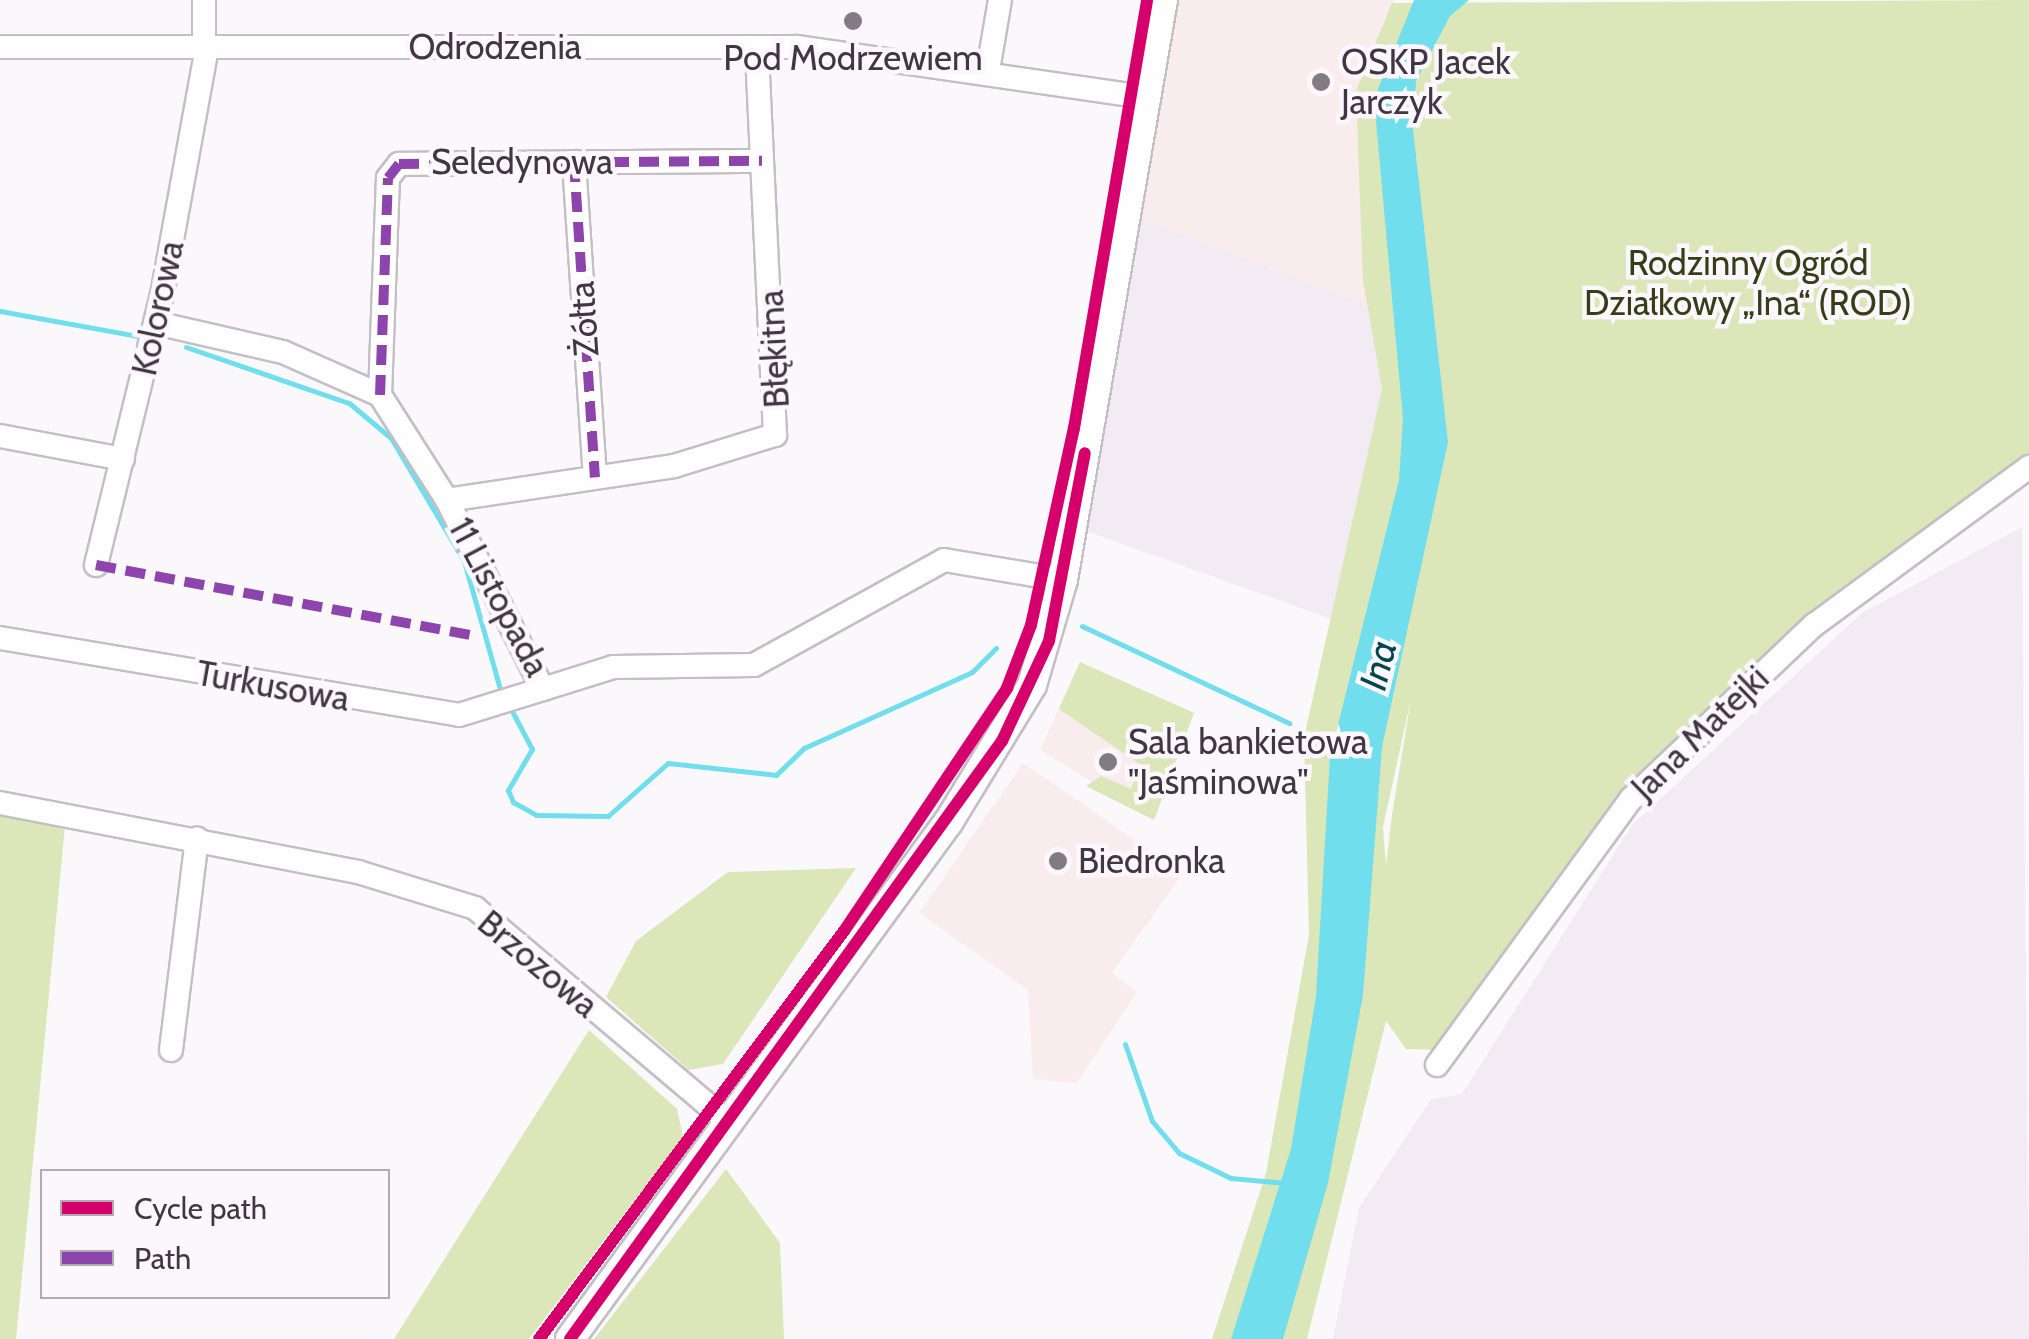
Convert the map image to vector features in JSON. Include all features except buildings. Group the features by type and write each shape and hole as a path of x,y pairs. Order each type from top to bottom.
{"street":[{"name":"Kolorowa","path":"96,566 156,323 206,48 204,0"},
{"path":"988,70 1000,0"},
{"path":"570,1339 731,1124 1002,741 1041,663 1063,580 1163,0"},
{"name":"Odrodzenia","path":"0,47 758,46 988,70 1146,98"},
{"name":"Błękitna","path":"447,500 712,458 775,435 758,46"},
{"name":"Seledynowa","path":"380,395 392,168 762,160"},
{"name":"Żółta","path":"574,162 594,476"},
{"path":"156,323 283,352 380,395"},
{"name":"11 Listopada","path":"380,395 447,500 543,688 613,667 754,665 944,560 1063,580"},
{"path":"0,436 124,460"},
{"name":"Jana Matejki","path":"1437,1065 1631,799 1814,624 2029,467"},
{"name":"Turkusowa","path":"0,638 459,715 543,688"},
{"name":"Brzozowa","path":"0,803 358,872 475,908 731,1124"},
{"path":"170,1050 197,839"}],"shaded area":[{"path":"1174,0 1395,0 1356,91 1367,305 1136,217"},
{"path":"1136,217 1367,305 1382,389 1331,619 1083,530"},
{"path":"2022,527 2029,1339 1333,1339 1359,1208 1431,1099 1462,1094 1632,825 1862,613"},
{"path":"1080,662 1194,713 1154,820 1040,750"},
{"path":"1023,763 1183,873 1112,973 1137,992 1077,1083 1033,1079 1028,990 919,913"}],"green space":[{"name":"Rodzinny Ogród Działkowy „Ina“ (ROD)","path":"2029,0 2029,455 1839,592 1614,803 1438,1050 1406,1049 1386,1021 1307,1339 1212,1339 1266,1173 1309,935 1304,737 1382,389 1363,281 1356,91 1392,3","holes":["1411,699 1386,866 1383,827"]},
{"path":"1080,662 1194,713 1154,820 1086,786 1101,776 1131,789 1141,765 1059,709"},
{"path":"0,814 65,826 16,1339 0,1339"},
{"path":"856,868 723,1064 689,1070 606,997 636,941 728,872"},
{"path":"589,1030 677,1109 683,1137 529,1339 394,1339"},
{"path":"726,1169 780,1243 784,1339 594,1339"}],"water":[{"name":"Ina","path":"1414,0 1469,0 1450,16 1416,81 1413,129 1448,442 1382,747 1363,995 1328,1183 1283,1339 1231,1339 1291,1149 1316,996 1330,757 1399,480 1403,419 1374,99"}],"waterway":[{"path":"0,311 137,336"},
{"path":"186,347 349,403 391,438 464,561 502,696"},
{"path":"1082,626 1289,723"},
{"path":"513,713 532,749 508,790 513,802 536,815 608,816 668,763 776,775 804,748 972,672 996,648"},
{"path":"1307,735 1337,744"},
{"path":"1125,1044 1152,1121 1179,1153 1231,1178 1286,1183"}],"marked path":[{"path":"380,395 388,178 399,164 762,161"},
{"path":"574,162 595,477"},
{"path":"96,565 469,635"}],"cycle path":[{"path":"539,1339 844,931 1007,688 1031,625 1074,428 1147,0"},
{"path":"570,1339 1002,741 1049,641 1085,453"}],"place":[{"name":"Pod Modrzewiem","path":"853,21"},
{"name":"OSKP Jacek Jarczyk","path":"1321,82"},
{"name":"Sala bankietowa \"Jaśminowa\"","path":"1108,762"},
{"name":"Biedronka","path":"1058,861"}]}
